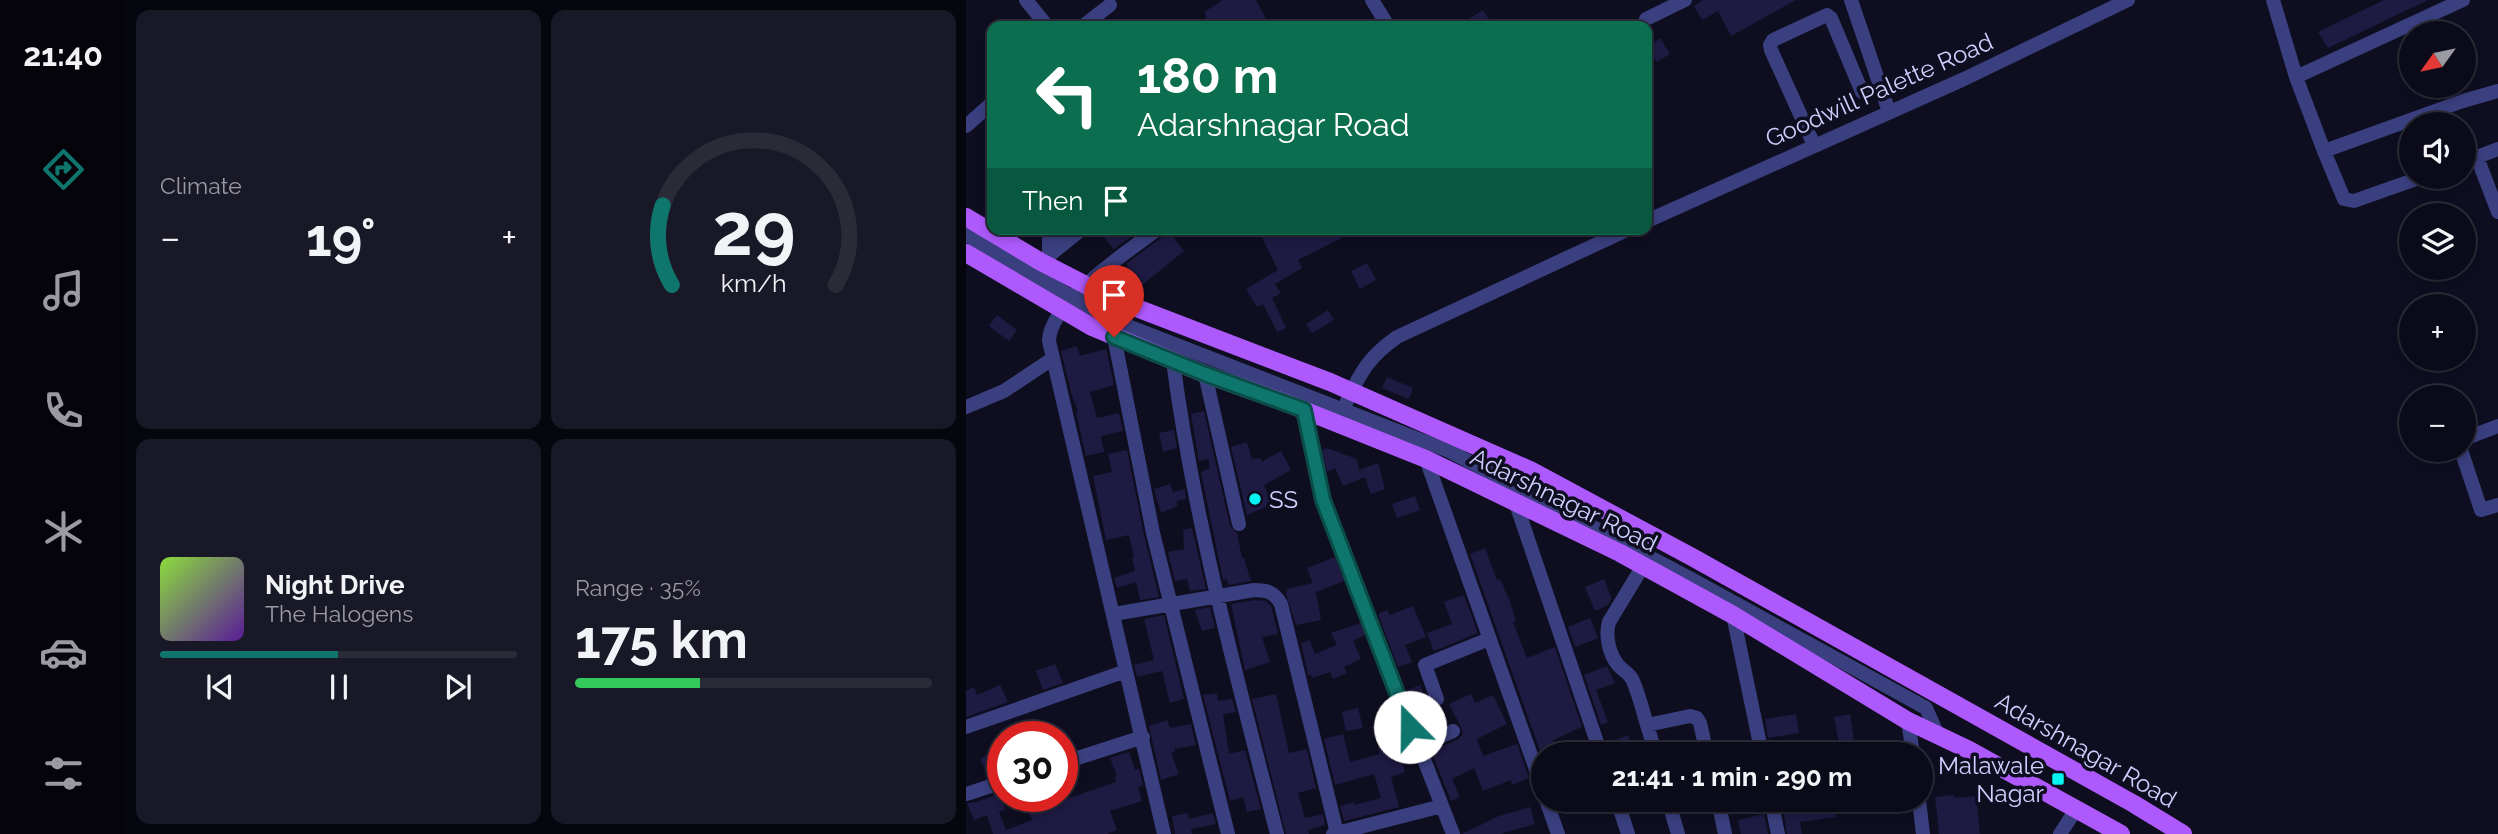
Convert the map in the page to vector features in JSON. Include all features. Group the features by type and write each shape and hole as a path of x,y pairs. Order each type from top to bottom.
{"main road":[{"name":"Adarshnagar Road","path":"966,217 987,228"},
{"name":"Adarshnagar Road","path":"1001,235 1045,258 1084,285 1142,311 1330,382 1530,470 1745,587 2183,834"},
{"name":"Adarshnagar Road","path":"966,253 1068,305 1114,337 1426,459 1735,609 1908,721 1969,750 2075,811 2121,834"}],"street":[{"path":"1026,0 1043,21"},
{"path":"1372,0 1385,21"},
{"path":"1646,19 1685,0"},
{"path":"1851,0 1889,112"},
{"name":"Goodwill Palette Road","path":"1652,219 2128,0"},
{"path":"2273,0 2296,77 2344,200 2354,201 2399,185"},
{"path":"2296,77 2463,0"},
{"path":"1089,21 1110,5"},
{"path":"1814,145 1771,50 1770,44 1773,40 1826,15 1831,18 1862,92"},
{"path":"2324,151 2498,91"},
{"path":"966,126 987,107"},
{"path":"2476,157 2498,149"},
{"path":"2476,170 2498,212"},
{"path":"966,235 1017,264 1068,305 1449,451 1735,609 1926,708 1938,735"},
{"path":"1045,258 1049,240 1055,235"},
{"path":"1045,258 1074,235"},
{"path":"1150,235 1084,285 1049,329 1052,359 1164,834"},
{"path":"1342,410 1358,376 1372,357 1397,337 1616,235"},
{"path":"1114,337 1153,533 1228,834"},
{"path":"966,407 1004,391 1052,359"},
{"path":"1173,361 1181,421 1218,596 1277,834"},
{"path":"1205,374 1239,524"},
{"path":"1304,410 1323,500 1453,834"},
{"path":"1342,410 1372,439"},
{"path":"2476,434 2498,426"},
{"path":"1426,459 1531,756"},
{"path":"2465,462 2481,510 2498,505"},
{"path":"1515,501 1597,742"},
{"path":"1643,566 1609,622 1606,632 1615,660 1620,668 1629,673 1633,681 1652,742"},
{"path":"1745,587 1735,609 1760,742"},
{"path":"1114,614 1263,590 1277,596 1335,833 1442,806"},
{"path":"1437,699 1425,664 1489,639"},
{"path":"966,727 1126,671"},
{"path":"1926,708 1949,701"},
{"path":"1647,725 1690,716 1697,718 1704,742"},
{"path":"1908,721 1911,742"},
{"path":"1418,746 1452,731"},
{"path":"1078,758 1143,737"},
{"path":"966,794 987,787"},
{"path":"2060,834 2075,811"},
{"path":"1550,812 1558,834"},
{"path":"1621,812 1628,834"},
{"path":"1672,812 1678,834"},
{"path":"1721,812 1726,834"},
{"path":"1773,812 1778,834"},
{"path":"1920,812 1923,834"}],"building":[{"path":"1223,0 1256,0 1267,21 1201,21 1207,17 1204,12"},
{"path":"1703,0 1796,0 1731,36 1718,11 1702,20 1694,6"},
{"path":"2384,0 2428,0 2328,48 2318,32"},
{"path":"1483,10 1490,21 1466,21"},
{"path":"1660,38 1670,54 1657,62 1652,54 1652,44"},
{"path":"1102,235 1133,235 1114,249"},
{"path":"1165,235 1171,235 1184,251 1136,290 1121,271 1128,266 1126,264"},
{"path":"1261,235 1347,235 1298,260 1302,268 1275,284 1281,293 1272,298 1286,328 1277,332 1263,304 1257,307 1246,289 1278,270"},
{"path":"1367,263 1376,280 1360,289 1351,271"},
{"path":"1328,310 1334,320 1312,333 1306,324"},
{"path":"997,315 1017,330 1009,341 989,326"},
{"path":"1077,346 1080,356 1106,349 1114,385 1090,392 1097,418 1119,413 1123,431 1101,436 1104,452 1086,456 1076,413 1078,412 1061,351"},
{"path":"1387,377 1413,388 1409,399 1382,388"},
{"path":"1204,411 1230,526 1237,533 1242,558 1251,581 1228,585 1227,579 1223,580 1201,472 1210,468 1208,459 1199,461 1191,414"},
{"path":"1174,430 1177,448 1163,452 1159,433"},
{"path":"1247,442 1252,459 1261,458 1261,462 1281,451 1291,470 1264,485 1272,504 1247,515 1231,447"},
{"path":"1327,448 1357,459 1359,470 1378,463 1385,489 1371,494 1365,477 1343,486 1335,468 1327,472 1322,450"},
{"path":"1127,450 1159,597 1140,600 1136,582 1117,588 1114,578 1135,571 1134,557 1129,535 1106,540 1093,476 1112,472 1108,454"},
{"path":"1170,484 1173,492 1185,489 1186,499 1176,501 1178,506 1161,513 1154,489"},
{"path":"1415,496 1420,510 1397,518 1392,504"},
{"path":"1192,528 1206,589 1190,591 1187,579 1175,581 1168,552 1184,549 1183,530"},
{"path":"1485,548 1497,580 1500,579 1509,599 1516,621 1513,622 1527,658 1555,647 1582,727 1553,740 1554,742 1537,742 1470,554"},
{"path":"1335,557 1344,581 1316,592 1321,620 1296,625 1286,594 1287,589 1313,583 1307,568"},
{"path":"1604,579 1612,599 1608,605 1595,611 1585,587"},
{"path":"1464,595 1478,633 1434,651 1427,633 1452,624 1444,602"},
{"path":"1266,601 1271,606 1278,634 1262,637 1270,662 1245,670 1231,604"},
{"path":"1413,606 1426,637 1405,645 1412,662 1398,667 1378,614 1387,610 1390,615"},
{"path":"1210,607 1215,628 1202,631 1195,610"},
{"path":"1164,615 1184,699 1170,703 1162,671 1137,677 1134,665 1154,660 1144,619"},
{"path":"1590,618 1598,638 1575,647 1568,627"},
{"path":"1361,623 1365,635 1353,641 1361,659 1344,667 1347,673 1333,679 1330,672 1312,678 1308,675 1301,643 1310,640 1315,654 1337,645 1331,633"},
{"path":"1055,664 1063,683 1043,690 1036,671"},
{"path":"1607,666 1615,683 1596,690 1608,722 1601,725 1584,675"},
{"path":"1000,685 1008,702 966,717 966,691 974,687 977,695"},
{"path":"1420,685 1438,727 1424,733 1407,690"},
{"path":"1217,693 1218,701 1232,699 1236,712 1223,714 1229,754 1245,750 1261,809 1247,812 1243,797 1230,801 1203,695"},
{"path":"1276,694 1289,753 1307,749 1316,788 1298,793 1305,818 1323,814 1325,825 1308,830 1309,834 1286,834 1252,699"},
{"path":"1471,694 1475,703 1493,695 1507,724 1477,739 1483,756 1517,744 1529,778 1512,785 1511,780 1483,791 1474,768 1452,779 1460,797 1451,801 1431,751 1457,740 1463,734 1449,704"},
{"path":"1358,708 1363,728 1346,731 1342,712"},
{"path":"1796,714 1799,733 1768,738 1765,719"},
{"path":"1850,714 1854,740 1839,742 1834,717"},
{"path":"1392,715 1403,737 1395,741 1405,772 1391,777 1399,807 1344,821 1340,806 1381,798 1374,774 1335,785 1324,739 1343,734 1350,762 1380,754 1378,749 1383,748 1372,726"},
{"path":"1167,720 1170,728 1191,724 1196,745 1174,749 1175,752 1171,753 1179,774 1161,780 1149,726"},
{"path":"1628,735 1631,742 1610,742"},
{"path":"1129,752 1135,770 1139,768 1143,785 1138,787 1142,801 1110,811 1117,830 1107,834 993,834 987,815 974,820 967,803 987,798 987,812 999,812 1006,830 1032,820 1029,812 1078,812 1078,795 1116,782 1117,776 1110,758"},
{"path":"987,756 987,775 980,759"},
{"path":"1954,795 1954,798 1976,796 1980,834 1939,834 1935,797"},
{"path":"1530,807 1535,824 1500,834 1462,834 1499,816"},
{"path":"1783,812 1835,812 1836,817 1800,822 1802,834 1787,834"},
{"path":"1188,813 1189,819 1213,813 1216,824 1191,829 1192,834 1175,834 1172,816"},
{"path":"1764,814 1768,834 1741,834 1738,820"}],"place":[{"name":"SS","path":"1255,499"},
{"name":"Malawale Nagar","path":"2058,779"}],"route":[{"path":"1114,337 1304,410 1323,500 1410,727"}]}
